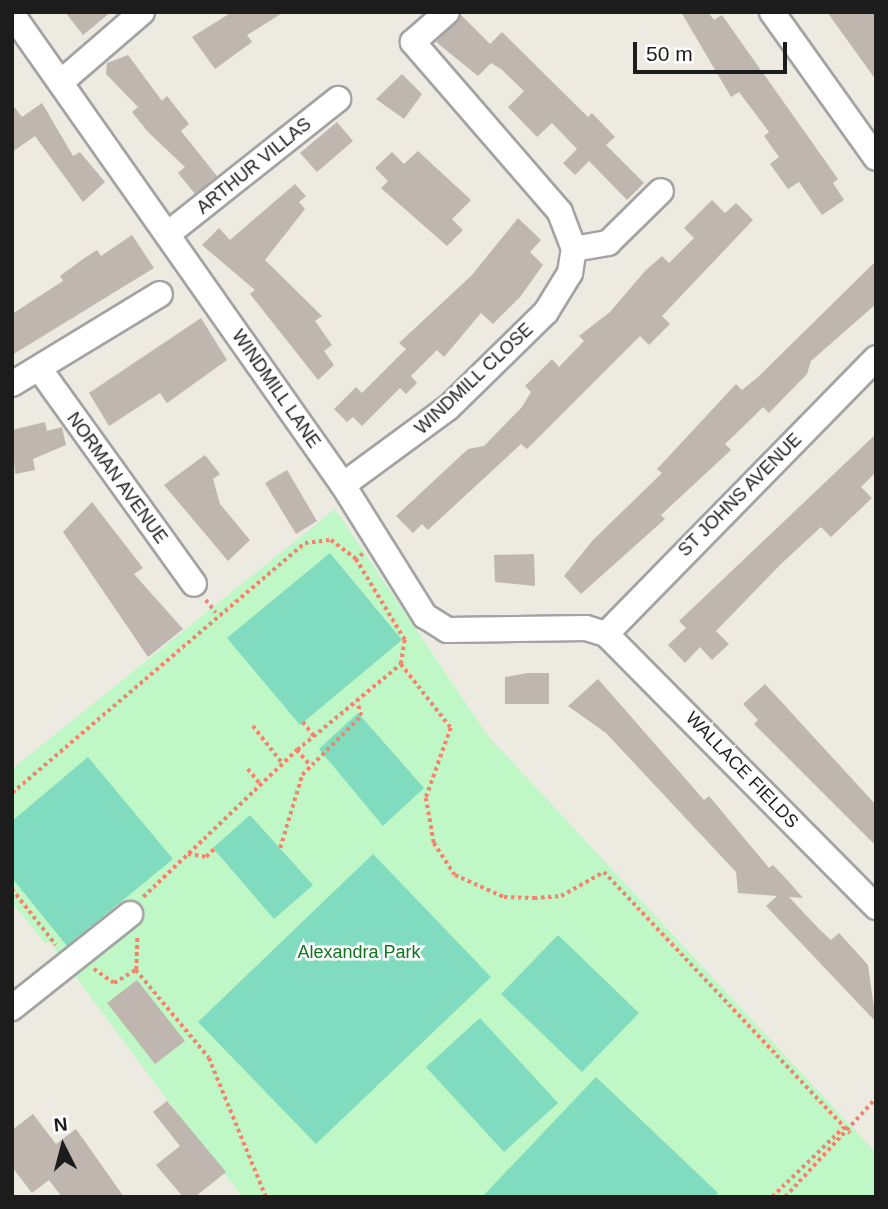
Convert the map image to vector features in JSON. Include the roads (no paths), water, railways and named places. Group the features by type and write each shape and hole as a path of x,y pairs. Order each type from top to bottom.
{"street":[{"path":"61,82 142,12"},
{"path":"447,12 413,41 561,212 574,249 608,243 661,191"},
{"path":"772,12 876,158"},
{"name":"WINDMILL LANE","path":"12,14 169,233 343,485 425,616 447,630 586,628 606,634"},
{"name":"ARTHUR VILLAS","path":"169,233 338,99"},
{"name":"WINDMILL CLOSE","path":"343,485 448,408 546,312 561,293 574,249"},
{"path":"12,384 41,371 160,294"},
{"name":"ST JOHNS AVENUE","path":"606,634 876,358"},
{"name":"NORMAN AVENUE","path":"41,371 194,584"},
{"name":"WALLACE FIELDS","path":"606,634 876,907"},
{"path":"12,1007 73,956 130,914"}],"park label":[{"name":"Alexandra Park","path":"359,952"}]}
